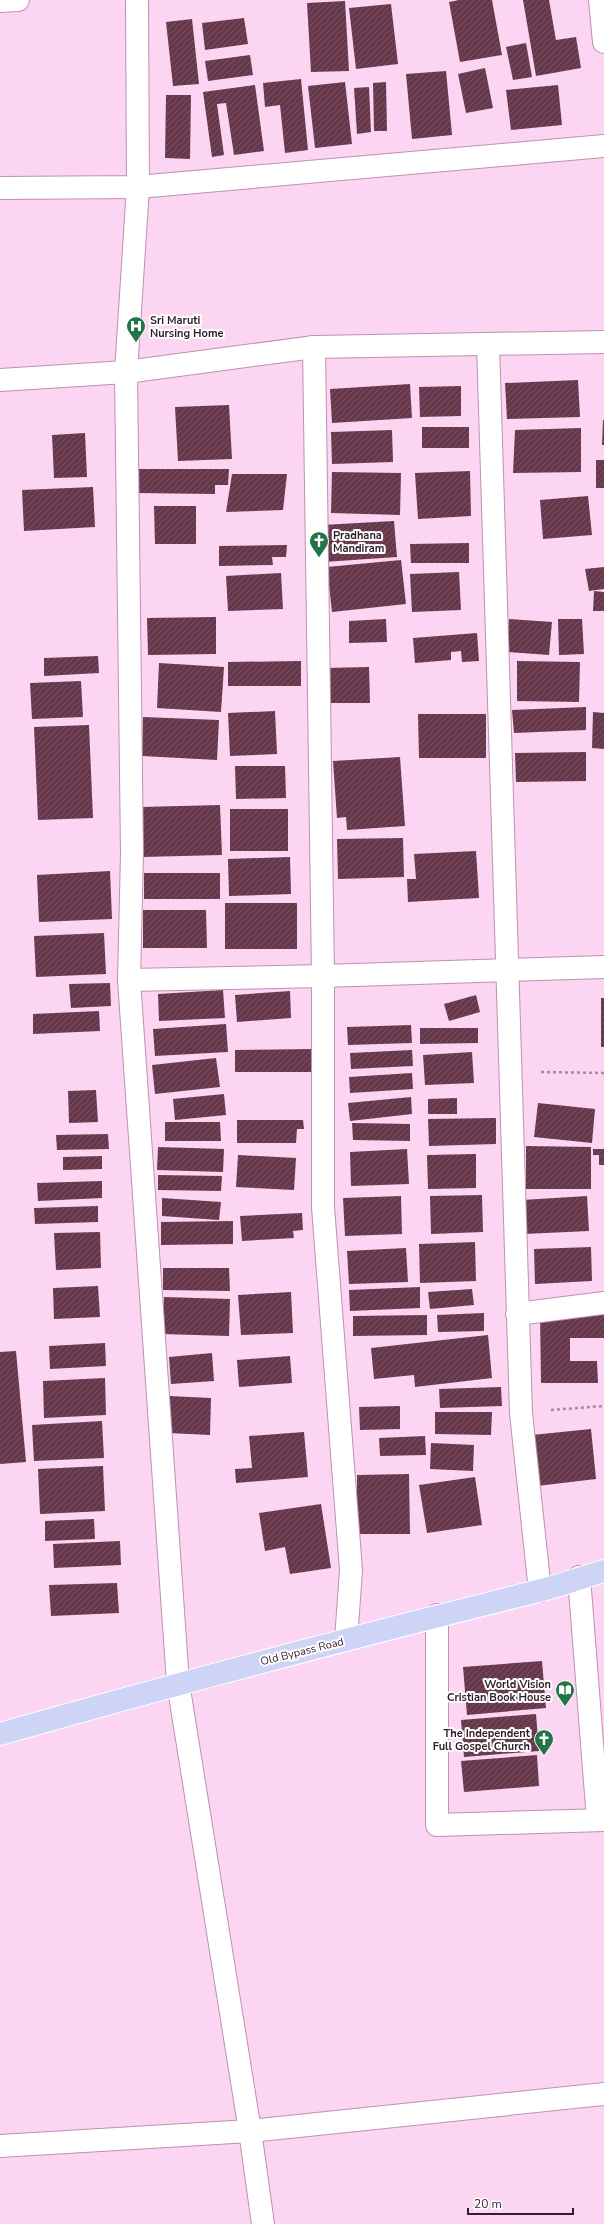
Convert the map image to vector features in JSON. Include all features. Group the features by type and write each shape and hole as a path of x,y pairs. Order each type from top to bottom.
{"main road":[{"name":"Old Bypass Road","path":"0,1734 178,1683 437,1615 540,1591 579,1577 604,1571"}],"street":[{"path":"0,1 18,0"},
{"path":"137,0 138,187 126,372 132,853 129,980 178,1683 250,2131 263,2224"},
{"path":"600,0 604,42"},
{"path":"0,188 138,187 604,146"},
{"path":"0,380 126,372 314,347 604,342"},
{"path":"488,344 521,1413 540,1591"},
{"path":"314,347 323,976 322,1207 351,1570 346,1640"},
{"path":"129,980 323,976 604,967"},
{"path":"517,1314 604,1303"},
{"path":"437,1615 437,1825 601,1820 579,1577"},
{"path":"0,2146 250,2131 604,2094"}],"path":[{"path":"540,1072 604,1073"},
{"path":"521,1413 604,1406"}],"building":[{"path":"459,0 492,0 502,55 460,62 449,2"},
{"path":"523,0 549,0 556,40 576,37 581,68 536,76"},
{"path":"345,1 349,71 311,72 307,3"},
{"path":"391,4 398,64 356,69 349,8"},
{"path":"244,18 248,44 205,50 202,23"},
{"path":"192,19 199,84 173,86 166,22"},
{"path":"526,43 532,77 513,80 506,47"},
{"path":"250,55 253,75 208,81 205,61"},
{"path":"485,68 493,108 466,113 458,74"},
{"path":"446,71 452,135 412,139 406,74"},
{"path":"301,79 308,150 285,153 280,105 265,107 263,83"},
{"path":"345,82 352,144 315,148 308,86"},
{"path":"386,82 387,131 374,131 373,83"},
{"path":"255,85 264,151 234,155 226,103 217,104 224,155 212,157 203,92"},
{"path":"558,85 562,125 511,130 506,90"},
{"path":"369,87 371,132 357,134 354,88"},
{"path":"166,95 191,95 190,159 165,158"},
{"path":"578,380 580,417 507,419 505,383"},
{"path":"410,384 412,418 332,423 330,389"},
{"path":"461,386 461,416 420,417 419,387"},
{"path":"229,405 232,459 178,461 175,407"},
{"path":"603,420 604,445 602,445"},
{"path":"422,427 469,427 469,448 422,448"},
{"path":"581,428 581,472 513,473 515,430"},
{"path":"392,430 393,462 332,464 331,432"},
{"path":"85,433 87,477 54,478 52,435"},
{"path":"596,460 604,460 604,488 596,488"},
{"path":"135,469 229,469 228,485 215,485 215,494 135,493"},
{"path":"470,471 471,516 418,519 415,473"},
{"path":"332,472 401,473 400,515 331,513"},
{"path":"232,474 287,474 283,510 226,512"},
{"path":"93,487 95,527 24,531 22,490"},
{"path":"588,496 592,535 543,539 540,500"},
{"path":"154,506 196,506 196,544 155,544"},
{"path":"394,521 397,557 324,562 322,525"},
{"path":"469,543 469,563 411,563 410,544"},
{"path":"287,545 286,557 272,557 273,565 219,566 219,546"},
{"path":"401,560 406,604 332,612 327,567"},
{"path":"604,567 604,589 589,591 585,569"},
{"path":"459,572 461,610 412,612 410,574"},
{"path":"281,573 283,609 228,611 226,576"},
{"path":"594,591 604,592 604,611 593,611"},
{"path":"216,617 216,654 148,655 147,618"},
{"path":"386,619 387,642 349,643 349,621"},
{"path":"509,619 552,622 549,655 507,652"},
{"path":"558,619 582,619 584,654 559,655"},
{"path":"477,633 479,661 462,662 461,651 451,652 451,660 415,663 413,638"},
{"path":"98,656 99,673 44,676 44,658"},
{"path":"301,661 301,686 228,686 228,662"},
{"path":"517,661 580,662 579,702 517,701"},
{"path":"159,663 224,667 221,712 157,708"},
{"path":"369,667 370,703 326,703 325,668"},
{"path":"81,681 83,717 32,719 30,683"},
{"path":"586,707 586,730 514,733 512,710"},
{"path":"275,711 277,754 230,756 228,713"},
{"path":"593,712 604,713 604,749 592,748"},
{"path":"418,714 486,714 486,758 419,758"},
{"path":"143,717 219,720 217,760 142,756"},
{"path":"89,725 93,818 38,820 34,727"},
{"path":"586,752 586,781 516,782 515,753"},
{"path":"400,757 405,826 347,830 346,817 337,818 333,761"},
{"path":"235,766 285,766 286,798 236,799"},
{"path":"220,805 222,855 142,857 141,807"},
{"path":"230,809 288,809 288,851 230,851"},
{"path":"403,838 404,877 338,879 337,839"},
{"path":"476,851 479,898 408,902 407,879 416,879 414,854"},
{"path":"290,857 291,894 229,896 228,859"},
{"path":"110,871 112,919 39,922 37,875"},
{"path":"144,873 220,873 220,899 144,899"},
{"path":"225,903 297,903 297,949 225,949"},
{"path":"143,910 206,910 207,948 143,948"},
{"path":"104,933 106,974 36,977 34,936"},
{"path":"110,983 111,1006 71,1008 69,984"},
{"path":"223,990 225,1018 159,1021 158,994"},
{"path":"290,991 291,1018 237,1022 235,995"},
{"path":"476,995 480,1012 449,1021 444,1004"},
{"path":"601,998 604,998 604,1047 601,1047"},
{"path":"99,1011 100,1031 33,1034 33,1014"},
{"path":"226,1024 228,1052 155,1056 153,1029"},
{"path":"411,1025 412,1043 348,1045 347,1027"},
{"path":"420,1028 478,1028 478,1043 420,1044"},
{"path":"315,1049 315,1072 235,1072 235,1050"},
{"path":"412,1050 413,1066 351,1069 350,1053"},
{"path":"472,1052 474,1083 425,1085 423,1055"},
{"path":"216,1058 220,1087 155,1094 152,1065"},
{"path":"412,1073 413,1089 350,1093 349,1077"},
{"path":"96,1090 98,1122 69,1123 68,1091"},
{"path":"224,1094 226,1115 175,1120 173,1099"},
{"path":"411,1097 412,1114 350,1121 348,1103"},
{"path":"457,1098 457,1114 428,1114 428,1099"},
{"path":"538,1103 595,1109 592,1143 534,1137"},
{"path":"496,1118 496,1144 429,1146 428,1119"},
{"path":"237,1120 303,1120 304,1129 297,1129 296,1143 237,1143"},
{"path":"165,1122 220,1122 221,1141 165,1141"},
{"path":"352,1123 410,1124 410,1141 353,1140"},
{"path":"108,1134 109,1149 57,1150 56,1135"},
{"path":"526,1146 591,1147 591,1189 526,1189"},
{"path":"158,1147 224,1149 223,1172 157,1170"},
{"path":"407,1149 409,1184 351,1186 350,1152"},
{"path":"593,1149 604,1149 604,1165 599,1165 599,1155 593,1155"},
{"path":"476,1154 476,1188 428,1189 427,1155"},
{"path":"238,1155 296,1158 294,1190 236,1187"},
{"path":"102,1156 102,1169 63,1170 63,1157"},
{"path":"158,1175 222,1176 221,1191 158,1190"},
{"path":"102,1181 102,1198 38,1201 37,1183"},
{"path":"482,1195 483,1232 431,1234 430,1196"},
{"path":"401,1196 402,1234 345,1236 343,1198"},
{"path":"587,1196 589,1231 524,1234 522,1200"},
{"path":"162,1198 221,1202 219,1220 162,1216"},
{"path":"98,1206 98,1222 35,1224 34,1208"},
{"path":"302,1213 303,1230 293,1231 294,1238 242,1241 240,1216"},
{"path":"233,1221 233,1244 161,1245 161,1222"},
{"path":"100,1232 101,1268 56,1270 54,1233"},
{"path":"475,1242 476,1281 420,1283 419,1244"},
{"path":"591,1247 592,1281 535,1284 534,1249"},
{"path":"406,1248 408,1282 349,1284 347,1251"},
{"path":"163,1268 229,1268 230,1291 163,1290"},
{"path":"98,1286 100,1317 54,1319 53,1288"},
{"path":"420,1287 420,1308 350,1311 349,1290"},
{"path":"472,1289 474,1305 430,1309 428,1292"},
{"path":"291,1292 293,1333 241,1335 238,1295"},
{"path":"164,1297 230,1299 229,1336 162,1334"},
{"path":"484,1313 484,1331 438,1332 437,1315"},
{"path":"540,1313 604,1313 604,1338 570,1338 570,1361 597,1361 598,1383 541,1383"},
{"path":"427,1315 427,1335 353,1336 353,1316"},
{"path":"488,1335 492,1378 415,1387 414,1375 374,1379 371,1348"},
{"path":"105,1343 106,1366 50,1369 49,1346"},
{"path":"16,1351 26,1462 0,1464 0,1352"},
{"path":"212,1353 214,1381 171,1384 169,1357"},
{"path":"290,1356 292,1383 239,1387 237,1360"},
{"path":"105,1378 106,1415 44,1418 43,1381"},
{"path":"501,1387 502,1406 440,1408 439,1389"},
{"path":"169,1396 211,1398 210,1435 168,1433"},
{"path":"400,1406 400,1429 360,1430 359,1407"},
{"path":"435,1412 492,1412 491,1435 435,1434"},
{"path":"102,1421 104,1458 34,1461 32,1425"},
{"path":"591,1429 596,1479 537,1486 532,1435"},
{"path":"304,1432 308,1477 236,1483 235,1469 252,1468 249,1436"},
{"path":"425,1436 426,1455 380,1456 379,1438"},
{"path":"431,1443 474,1445 473,1471 430,1469"},
{"path":"103,1466 105,1511 40,1514 38,1469"},
{"path":"409,1474 410,1534 357,1534 357,1475"},
{"path":"475,1477 482,1525 427,1533 419,1485"},
{"path":"321,1504 331,1568 290,1574 285,1547 265,1551 259,1513"},
{"path":"94,1519 95,1539 45,1541 45,1521"},
{"path":"120,1541 121,1565 54,1568 53,1544"},
{"path":"117,1583 119,1613 51,1616 49,1585"},
{"path":"542,1661 546,1708 467,1715 463,1667"},
{"path":"536,1714 539,1751 464,1757 461,1720"},
{"path":"537,1755 539,1786 464,1792 461,1761"}],"place":[{"name":"Sri Maruti Nursing Home","path":"136,343"},
{"name":"Pradhana Mandiram","path":"319,558"},
{"name":"World Vision Cristian Book House","path":"565,1707"},
{"name":"The Independent Full Gospel Church","path":"544,1756"}]}
